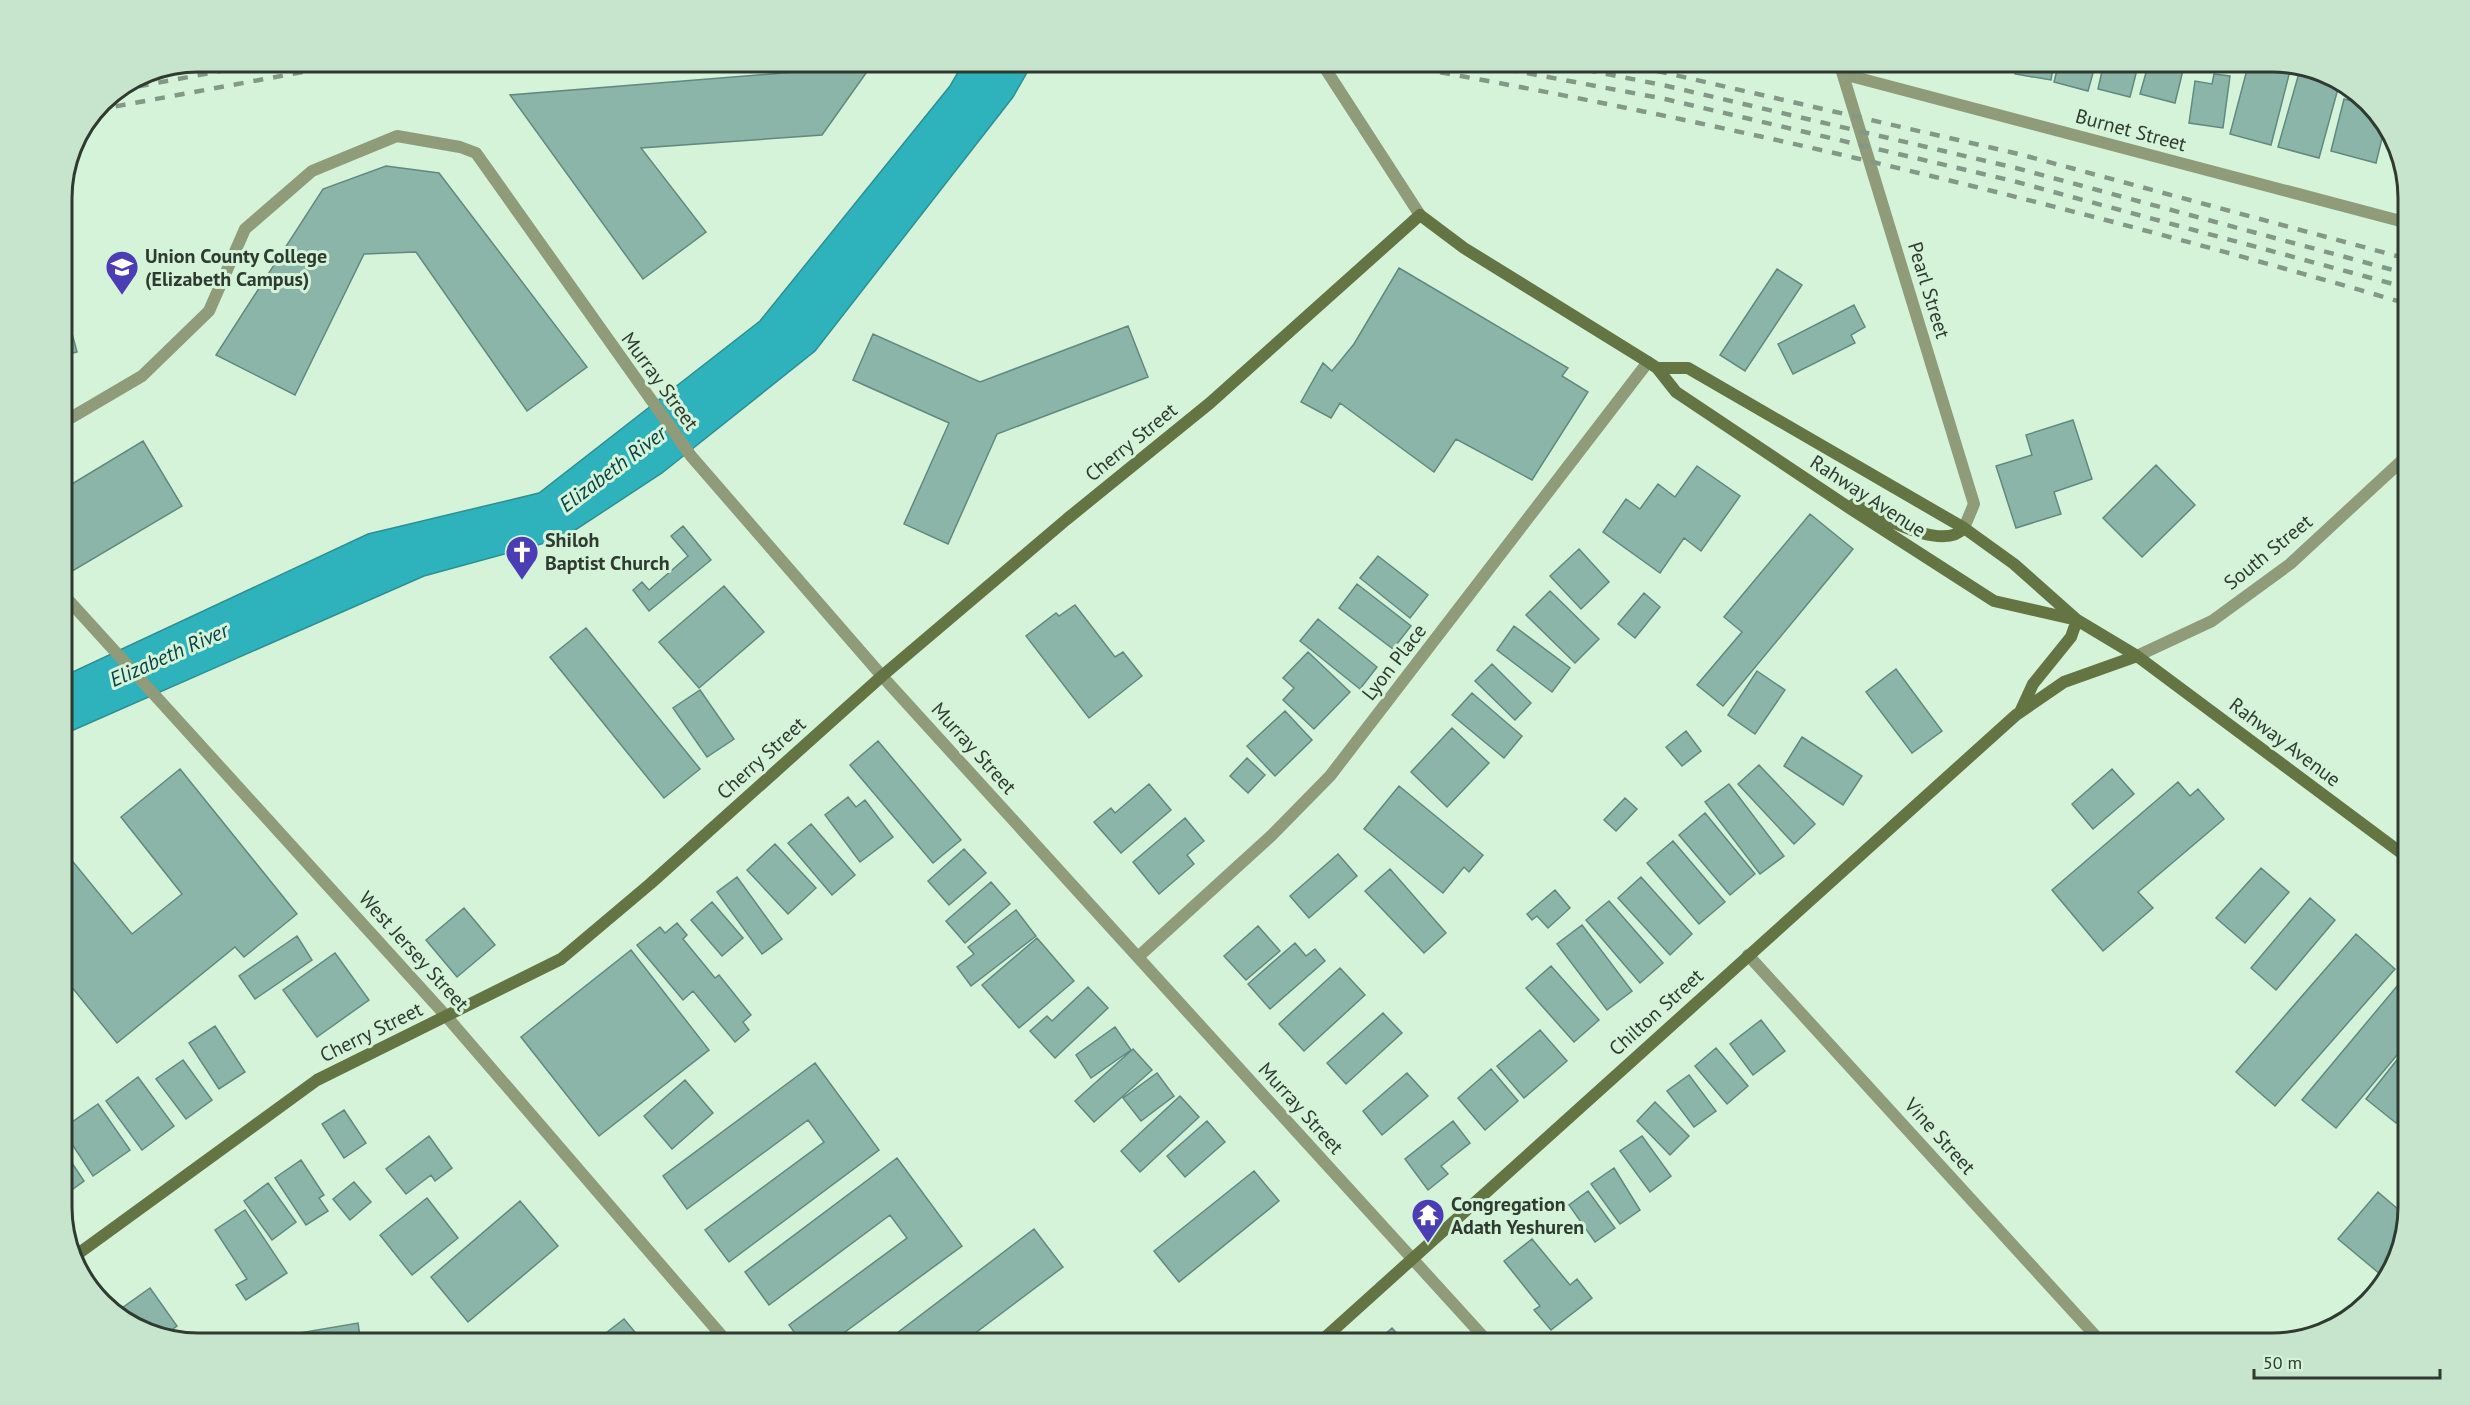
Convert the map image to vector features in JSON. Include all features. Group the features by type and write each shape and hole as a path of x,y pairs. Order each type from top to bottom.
{"main road":[{"name":"Rahway Avenue","path":"1420,215 1464,248 1653,365 1676,392 1823,491 1994,601 2077,620"},
{"name":"Cherry Street","path":"81,1252 317,1080 561,959 650,884 882,676 1067,519 1210,403 1420,215"},
{"name":"Rahway Avenue","path":"1653,365 1688,368 1964,528 2014,564 2077,620 2137,656 2398,851"},
{"path":"1823,491 1918,532 1935,537 1950,537 1964,528"},
{"name":"Chilton Street","path":"2020,712 2034,684 2071,637 2077,620"},
{"name":"Chilton Street","path":"1331,1333 2020,712 2064,682 2137,656"}],"street":[{"name":"Rahway Avenue","path":"1327,72 1420,215"},
{"name":"Burnet Street","path":"1843,74 2398,220"},
{"name":"Pearl Street","path":"1843,74 1974,504 1964,528"},
{"name":"Murray Street","path":"72,417 142,376 209,311 245,229 312,171 397,136 476,153 691,456 882,676 1479,1333"},
{"name":"Lyon Place","path":"1138,957 1271,836 1330,776 1653,365"},
{"name":"South Street","path":"2137,656 2212,621 2281,570 2398,464"},
{"name":"West Jersey Street","path":"72,604 447,1017 719,1333"},
{"name":"Vine Street","path":"1748,955 2092,1333"}],"water":[{"name":"Elizabeth River","path":"958,72 1027,72 1013,97 815,351 662,473 563,538 424,576 72,731 72,672 368,534 539,493 760,321 950,86"}],"building":[{"path":"796,72 867,72 822,135 641,148 706,232 643,279 510,95"},
{"path":"2015,72 2052,72 2051,80 2015,74"},
{"path":"2056,72 2093,72 2088,91 2054,82"},
{"path":"2102,72 2136,72 2130,97 2098,89"},
{"path":"2146,72 2183,72 2175,103 2140,94"},
{"path":"2246,72 2289,73 2271,145 2230,134"},
{"path":"2214,74 2230,76 2223,128 2189,123 2195,81 2212,84"},
{"path":"2298,75 2337,91 2319,158 2278,147"},
{"path":"2344,99 2353,101 2372,121 2382,137 2376,163 2331,151"},
{"path":"386,166 439,173 587,367 527,411 416,252 364,254 295,395 216,355 323,189"},
{"path":"1399,268 1568,368 1562,376 1588,392 1532,480 1456,439 1434,472 1340,403 1331,418 1301,402 1323,363 1332,371 1354,344"},
{"path":"1777,269 1802,285 1745,371 1720,355"},
{"path":"1854,305 1865,327 1851,335 1855,343 1793,374 1778,344"},
{"path":"1128,326 1148,377 997,434 948,544 904,524 949,423 853,380 873,334 980,382"},
{"path":"72,333 77,352 72,353"},
{"path":"2073,420 2092,479 2054,492 2061,514 2016,528 1996,466 2032,455 2026,435"},
{"path":"143,441 182,506 72,571 72,484"},
{"path":"2156,465 2195,505 2142,557 2103,518"},
{"path":"1697,466 1740,496 1701,551 1684,538 1660,573 1603,532 1626,499 1640,509 1658,484 1675,497"},
{"path":"1810,514 1853,549 1723,706 1697,685 1742,632 1724,617"},
{"path":"683,526 711,560 649,611 633,590 642,582 649,590 688,556 671,536"},
{"path":"1579,549 1609,582 1581,609 1550,576"},
{"path":"1378,556 1428,595 1410,618 1360,578"},
{"path":"1357,584 1411,626 1393,649 1339,608"},
{"path":"724,586 764,632 699,688 659,642"},
{"path":"1550,591 1599,639 1575,663 1526,615"},
{"path":"1644,593 1660,607 1635,638 1618,624"},
{"path":"1075,605 1115,657 1123,652 1142,676 1089,718 1026,636 1056,613 1059,616"},
{"path":"1318,619 1377,667 1360,689 1300,641"},
{"path":"1514,626 1570,668 1552,692 1497,650"},
{"path":"586,628 700,769 664,798 550,657"},
{"path":"1308,652 1350,692 1314,729 1283,700 1294,688 1283,678"},
{"path":"1492,664 1531,703 1515,720 1475,681"},
{"path":"1896,669 1942,731 1912,753 1866,692"},
{"path":"1757,671 1785,690 1755,734 1728,715"},
{"path":"700,690 734,739 707,757 673,708"},
{"path":"1472,693 1522,736 1504,758 1452,715"},
{"path":"1285,711 1312,740 1275,776 1247,746"},
{"path":"1452,728 1489,763 1447,807 1411,772"},
{"path":"1686,731 1701,751 1682,766 1666,747"},
{"path":"1802,737 1862,776 1843,805 1784,766"},
{"path":"878,741 961,840 933,863 850,765"},
{"path":"1247,758 1265,775 1248,793 1230,776"},
{"path":"1759,765 1815,824 1794,844 1738,784"},
{"path":"180,769 297,914 244,957 235,947 117,1043 72,987 72,861 132,934 182,894 121,817"},
{"path":"2112,769 2134,794 2093,829 2072,804"},
{"path":"2178,782 2190,796 2198,789 2224,819 2138,892 2153,908 2103,951 2052,890"},
{"path":"1149,784 1171,810 1121,853 1094,822 1111,808 1115,813"},
{"path":"1729,784 1784,856 1760,874 1705,802"},
{"path":"1399,786 1483,855 1469,872 1464,867 1443,893 1364,829"},
{"path":"848,797 856,807 865,800 893,837 860,862 825,815"},
{"path":"1625,798 1637,809 1616,831 1604,820"},
{"path":"1705,813 1755,874 1730,895 1679,835"},
{"path":"1185,818 1204,841 1187,855 1194,864 1159,894 1133,862"},
{"path":"811,824 855,875 832,895 788,843"},
{"path":"1673,841 1725,902 1699,924 1647,863"},
{"path":"775,844 816,888 788,914 747,870"},
{"path":"964,849 986,873 949,905 928,881"},
{"path":"1338,854 1357,876 1309,918 1290,896"},
{"path":"2261,868 2289,892 2245,943 2216,918"},
{"path":"1390,869 1446,933 1424,953 1365,891"},
{"path":"737,877 782,939 762,954 717,892"},
{"path":"1641,877 1692,934 1670,955 1618,898"},
{"path":"991,882 1010,904 965,943 946,921"},
{"path":"1555,890 1570,908 1548,928 1537,916 1532,920 1527,914"},
{"path":"2310,898 2335,920 2276,990 2251,968"},
{"path":"1609,901 1663,963 1640,983 1586,920"},
{"path":"712,902 743,938 722,956 691,920"},
{"path":"464,908 495,945 457,977 426,940"},
{"path":"1016,910 1036,936 971,986 957,967 974,954 968,947"},
{"path":"677,923 687,935 683,939 715,978 719,975 751,1015 743,1022 749,1030 735,1042 693,991 683,1000 637,945 660,927 665,933"},
{"path":"1582,925 1632,991 1607,1010 1557,944"},
{"path":"1258,926 1280,951 1246,980 1224,956"},
{"path":"2356,934 2395,969 2275,1106 2236,1072"},
{"path":"297,936 312,960 255,999 239,976"},
{"path":"1037,938 1074,981 1019,1028 982,985"},
{"path":"1295,943 1306,956 1315,949 1325,961 1270,1009 1248,984"},
{"path":"631,950 709,1050 599,1136 521,1037"},
{"path":"335,953 369,1000 317,1037 283,990"},
{"path":"1551,966 1599,1020 1574,1042 1526,988"},
{"path":"1340,968 1365,995 1304,1051 1279,1024"},
{"path":"2398,985 2398,1054 2336,1128 2302,1100"},
{"path":"1088,987 1108,1008 1055,1058 1030,1031 1047,1016 1052,1021"},
{"path":"1383,1013 1402,1033 1346,1084 1327,1063"},
{"path":"1761,1020 1785,1051 1753,1075 1730,1044"},
{"path":"215,1026 245,1072 219,1089 189,1043"},
{"path":"1115,1027 1131,1050 1091,1078 1076,1055"},
{"path":"1540,1030 1567,1061 1524,1098 1497,1066"},
{"path":"1716,1048 1748,1086 1727,1104 1695,1066"},
{"path":"1133,1049 1152,1070 1094,1122 1075,1101"},
{"path":"2398,1059 2398,1120 2396,1123 2366,1099"},
{"path":"183,1060 212,1100 186,1119 156,1079"},
{"path":"815,1063 879,1150 729,1262 705,1230 824,1142 808,1120 687,1209 663,1176"},
{"path":"1491,1069 1518,1101 1485,1130 1458,1098"},
{"path":"1157,1073 1174,1096 1141,1121 1123,1098"},
{"path":"1407,1073 1428,1096 1382,1135 1363,1111"},
{"path":"1689,1075 1716,1111 1694,1127 1667,1091"},
{"path":"138,1077 174,1126 142,1150 106,1101"},
{"path":"685,1080 713,1113 672,1149 644,1116"},
{"path":"1180,1096 1199,1117 1140,1172 1121,1151"},
{"path":"1655,1102 1689,1136 1670,1155 1637,1121"},
{"path":"98,1104 130,1150 93,1176 72,1144 72,1122"},
{"path":"344,1110 366,1143 344,1158 322,1124"},
{"path":"1207,1121 1225,1142 1185,1177 1167,1156"},
{"path":"1453,1121 1470,1143 1441,1166 1448,1174 1428,1190 1405,1159"},
{"path":"429,1136 452,1168 435,1181 431,1175 406,1194 386,1169"},
{"path":"1642,1136 1671,1176 1650,1192 1620,1151"},
{"path":"897,1158 962,1246 844,1333 795,1333 789,1325 907,1238 890,1215 769,1305 745,1272"},
{"path":"301,1160 324,1195 319,1198 328,1211 306,1225 275,1178"},
{"path":"72,1163 84,1181 72,1190"},
{"path":"1614,1168 1640,1210 1620,1224 1591,1184"},
{"path":"1254,1171 1279,1201 1179,1282 1154,1251"},
{"path":"354,1182 371,1202 350,1220 333,1199"},
{"path":"268,1183 296,1222 272,1240 244,1201"},
{"path":"1588,1191 1615,1228 1595,1242 1569,1205"},
{"path":"2378,1192 2398,1209 2394,1240 2379,1273 2338,1239"},
{"path":"427,1198 458,1238 412,1275 380,1235"},
{"path":"520,1201 558,1246 468,1322 431,1277"},
{"path":"245,1210 287,1273 246,1300 236,1285 247,1279 215,1230"},
{"path":"1034,1229 1063,1267 975,1333 897,1333"},
{"path":"1532,1239 1570,1285 1577,1279 1592,1298 1551,1330 1534,1310 1540,1306 1504,1261"},
{"path":"150,1288 177,1326 171,1330 165,1329 122,1308"},
{"path":"624,1319 636,1333 606,1333"},
{"path":"358,1323 360,1333 299,1333"},
{"path":"1392,1328 1397,1333 1386,1333"}],"railway":[{"path":"140,86 215,72"},
{"path":"111,107 303,72"},
{"path":"1438,72 1640,111 1898,168 2154,233 2398,301"},
{"path":"1521,72 1665,99 2013,181 2398,285"},
{"path":"1597,72 1667,86 2016,168 2398,271"},
{"path":"1662,72 2019,154 2398,256"}],"place":[{"name":"Union County College (Elizabeth Campus)","path":"122,296"},
{"name":"Shiloh Baptist Church","path":"522,581"},
{"name":"Congregation Adath Yeshuren","path":"1428,1244"}]}
